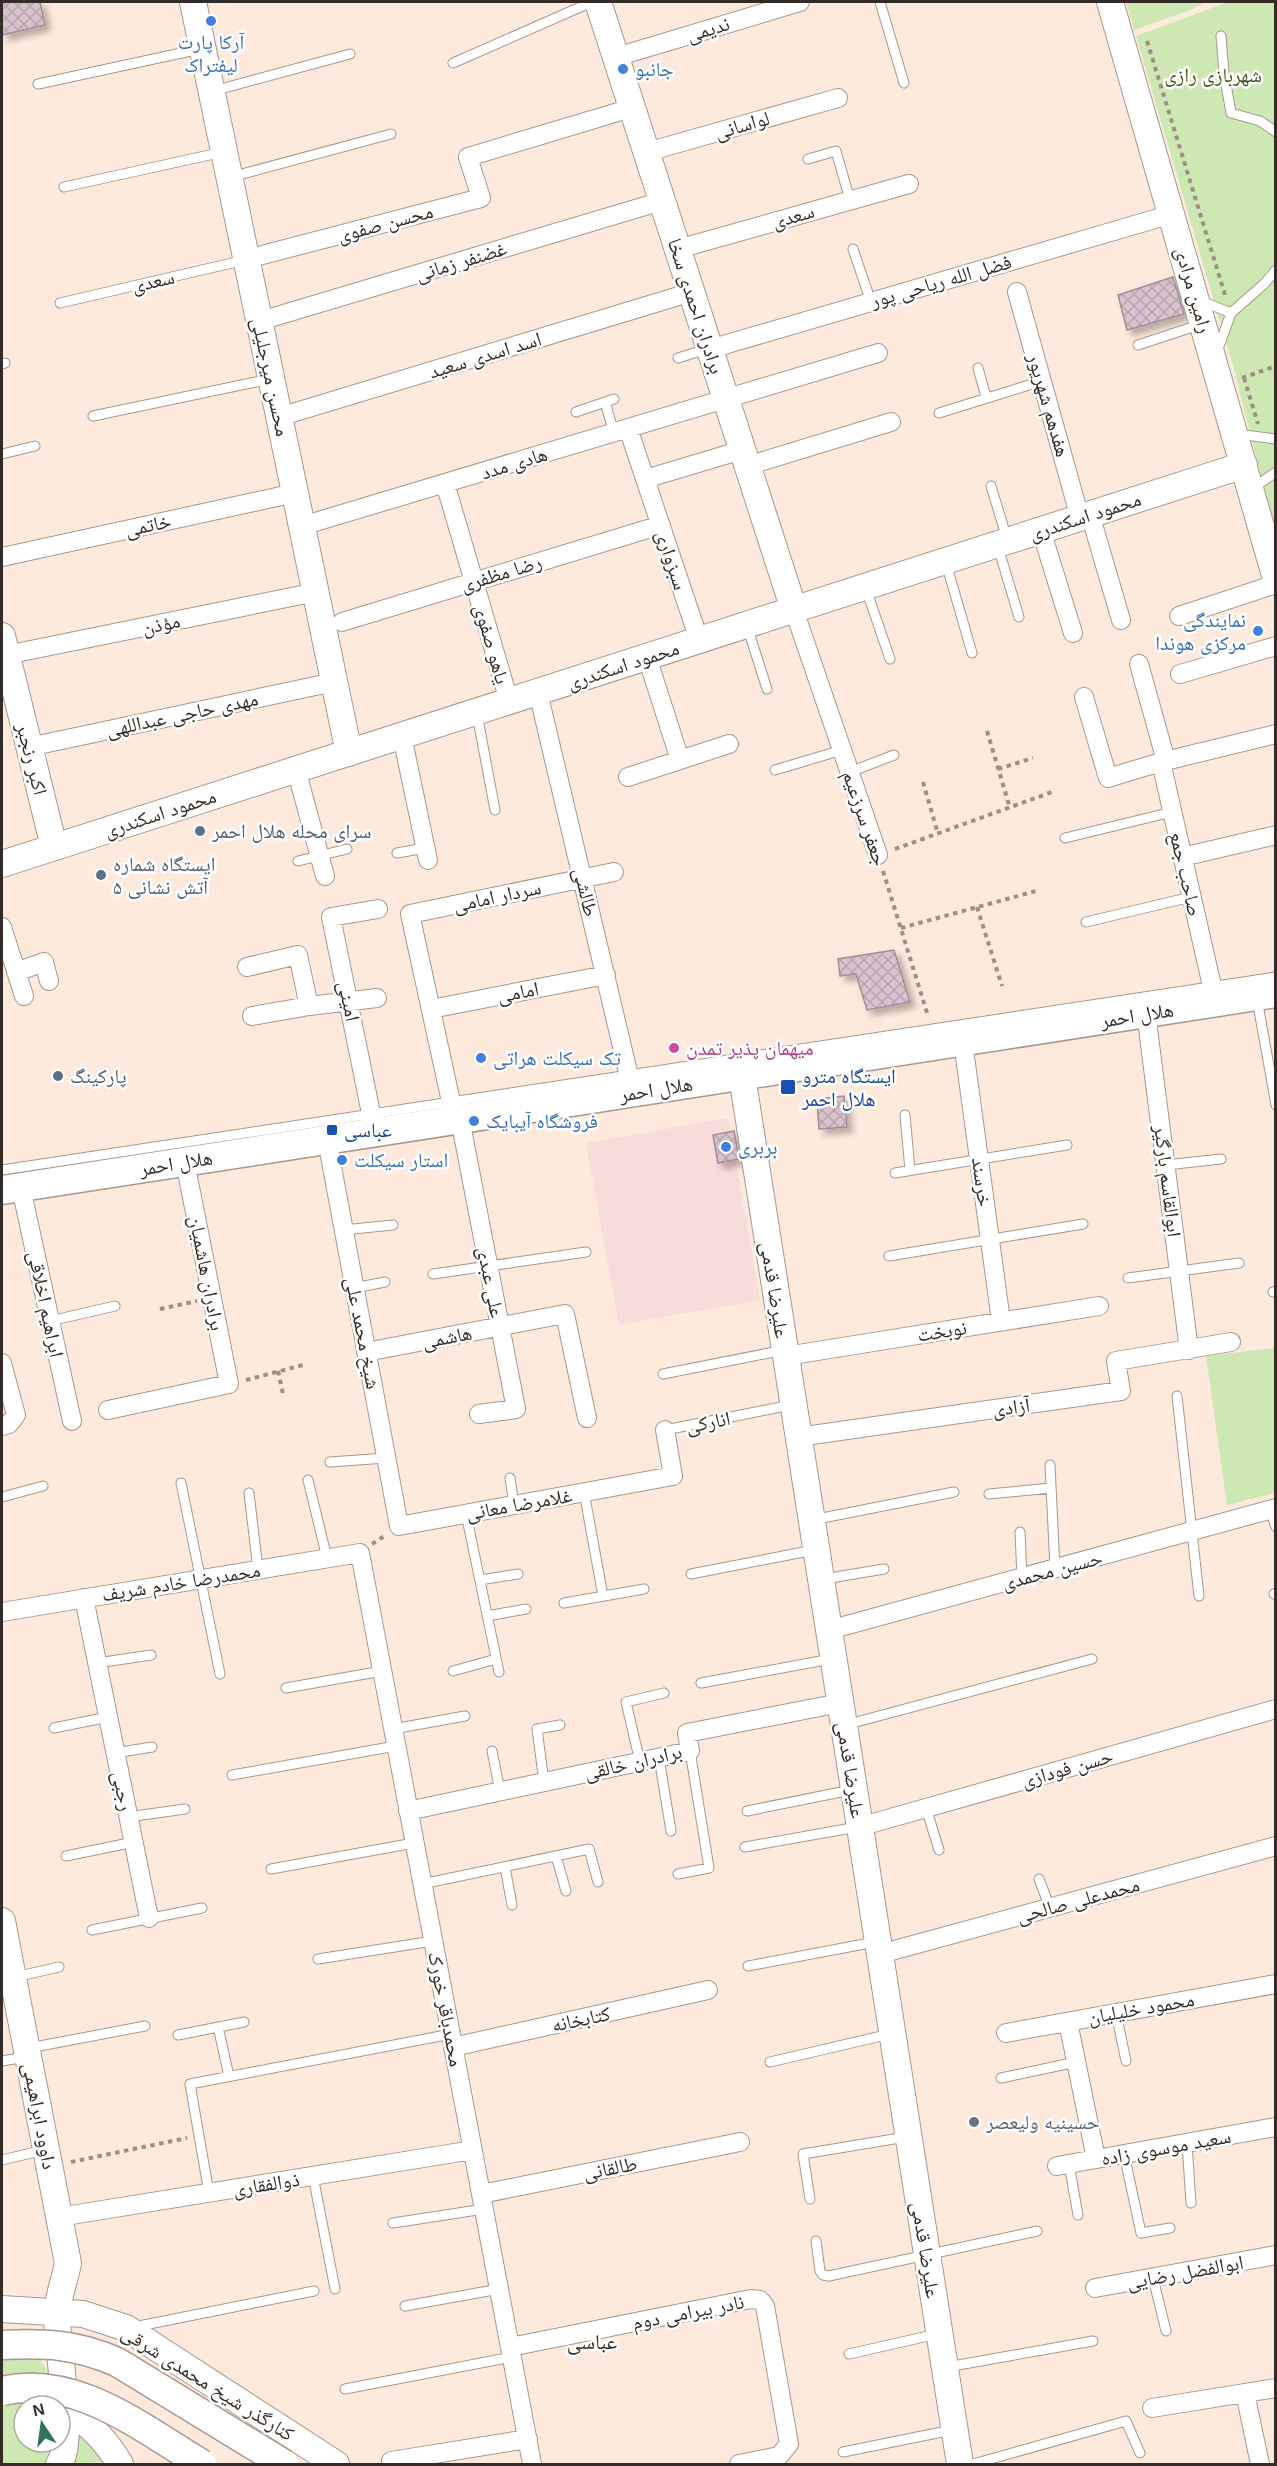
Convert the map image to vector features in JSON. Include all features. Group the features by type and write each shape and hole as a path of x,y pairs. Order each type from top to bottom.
{"main road":[{"name":"هلال احمر","path":"8,1183 185,1162 327,1140 373,1124 455,1114 631,1084 742,1076 1146,1013 1269,989"},
{"path":"2,2345 59,2345 89,2350 117,2362 284,2464"},
{"path":"2,2391 26,2386 75,2393 107,2407 202,2464"}],"street":[{"name":"محسن میرجلیلی","path":"193,2 349,753"},
{"name":"برادران احمدی سخا","path":"598,2 794,610"},
{"name":"ندیمی","path":"616,57 801,2"},
{"name":"رامین مرادی","path":"1110,2 1214,359 1233,382 1235,433 1275,579"},
{"name":"لواسانی","path":"647,152 838,98"},
{"name":"محسن صفوی","path":"247,259 481,198 468,157 618,112"},
{"name":"سعدی","path":"678,249 909,184"},
{"name":"غضنفر زمانی","path":"260,321 662,201"},
{"name":"فضل الله ریاحی پور","path":"710,349 1172,214"},
{"name":"اسد اسدی سعید","path":"279,417 692,292"},
{"name":"هفدهم شهریور","path":"1017,292 1042,381 1121,620"},
{"name":"هادی مدد","path":"302,526 878,353"},
{"path":"645,479 745,458 891,422"},
{"name":"سبزواری","path":"621,430 645,479 699,640"},
{"name":"محمود اسکندری","path":"3,859 54,847 1244,465"},
{"name":"یاهو صفوی","path":"445,483 509,701"},
{"name":"خاتمی","path":"2,557 295,493"},
{"name":"رضا مظفری","path":"342,622 661,525"},
{"path":"1041,530 1073,633"},
{"path":"1179,616 1275,584"},
{"name":"مؤذن","path":"4,646 316,592"},
{"name":"جعفر سرزعیم","path":"794,610 878,855"},
{"name":"اکبر رنجبر","path":"4,646 54,847"},
{"path":"1180,674 1275,646"},
{"path":"647,657 680,760"},
{"name":"صاحب جمع","path":"1139,664 1163,762 1172,812 1212,987"},
{"name":"مهدی حاجی عبداللهی","path":"29,747 334,682"},
{"name":"طالشی","path":"538,692 631,1084"},
{"path":"1084,697 1108,778 1275,734"},
{"path":"402,736 427,854"},
{"path":"628,777 729,744"},
{"path":"296,769 325,876"},
{"path":"1182,857 1275,835"},
{"name":"سردار امامی","path":"431,1009 410,914 614,872"},
{"name":"امینی","path":"373,1124 331,917 378,909"},
{"path":"2,927 24,996"},
{"path":"247,967 298,956 309,1006"},
{"path":"16,972 44,962 49,981"},
{"name":"امامی","path":"431,1009 606,975"},
{"path":"252,1016 377,998"},
{"path":"431,1009 455,1114"},
{"name":"ابوالقاسم بارگیر","path":"1146,1013 1189,1350"},
{"name":"خرسند","path":"963,1042 1001,1321"},
{"name":"علیرضا قدمی","path":"742,1076 960,2464"},
{"name":"علی عبدی","path":"455,1114 516,1409 479,1414"},
{"name":"شیخ محمد علی","path":"327,1140 399,1526"},
{"name":"برادران هاشمیان","path":"185,1162 230,1384"},
{"name":"ابراهیم اخلاقی","path":"8,1183 50,1320 72,1421"},
{"name":"نوبخت","path":"785,1353 1099,1305"},
{"name":"هاشمی","path":"366,1352 565,1314 587,1418"},
{"path":"1189,1350 1231,1342"},
{"name":"آزادی","path":"798,1437 1121,1391 1116,1361 1189,1350"},
{"path":"2,1363 16,1415 9,1424 2,1426"},
{"path":"108,1410 230,1384"},
{"name":"انارکی","path":"640,1482 673,1476 665,1430"},
{"name":"غلامرضا معانی","path":"399,1526 640,1482"},
{"name":"حسین محمدی","path":"829,1630 1192,1531 1274,1515"},
{"name":"محمدرضا خادم شریف","path":"2,1612 360,1553"},
{"name":"محمدباقر خورک","path":"360,1553 532,2464"},
{"name":"رجبی","path":"84,1598 149,1918"},
{"name":"حسن فودازی","path":"860,1827 1275,1709"},
{"name":"برادران خالقی","path":"408,1811 690,1751 687,1733 842,1714"},
{"name":"محمدعلی صالحی","path":"879,1948 1050,1908 1275,1849"},
{"name":"داوود ابراهیمی","path":"2,1921 7,1961 68,2263 57,2312 63,2394"},
{"name":"محمود خلیلیان","path":"1006,2033 1275,1984"},
{"name":"کتابخانه","path":"452,2040 708,1990"},
{"path":"1068,2022 1096,2159"},
{"name":"سعید موسوی زاده","path":"1063,2165 1275,2127"},
{"name":"طالقانی","path":"482,2201 740,2142"},
{"name":"ذوالفقاری","path":"59,2217 473,2150"},
{"name":"ابوالفضل رضایی","path":"1095,2288 1275,2255"},
{"name":"نادر بیرامی دوم","path":"511,2352 751,2299 760,2300 765,2306 789,2444 786,2450 778,2456 739,2464"},
{"name":"کنارگذر شیخ محمدی شرقی","path":"2,2309 83,2314 126,2328 336,2464"},
{"path":"1152,2408 1275,2388"},
{"path":"1245,2393 1260,2464"},
{"path":"72,2413 103,2437 120,2464"},
{"path":"391,2461 528,2439"}],"lane":[{"path":"453,63 592,2"},
{"path":"880,2 904,83"},
{"path":"1221,36 1224,74 1231,113 1260,121 1275,132"},
{"path":"38,84 203,49"},
{"path":"212,92 350,54"},
{"path":"230,177 391,134"},
{"path":"808,159 836,151 850,200"},
{"path":"64,187 224,152"},
{"path":"853,249 871,302"},
{"name":"سعدی","path":"60,303 247,259"},
{"path":"1214,359 1231,313 1264,284 1275,270"},
{"path":"1138,345 1200,311 1231,313"},
{"path":"678,358 710,349"},
{"path":"978,368 986,398"},
{"path":"93,416 271,379"},
{"path":"939,412 1042,381"},
{"path":"576,412 610,401 621,430"},
{"path":"1235,433 1275,439"},
{"path":"2,454 35,446"},
{"path":"1251,490 1275,472"},
{"path":"991,486 1019,617"},
{"path":"945,561 972,653"},
{"path":"865,587 890,659"},
{"path":"747,625 767,689"},
{"path":"476,712 495,810"},
{"path":"775,770 842,750"},
{"path":"850,772 894,756"},
{"path":"1065,838 1172,812"},
{"path":"298,861 346,849"},
{"path":"397,853 427,854"},
{"path":"1086,922 1191,897"},
{"path":"631,1084 932,1028 1212,987 1269,989 1275,1105"},
{"path":"905,1115 910,1170"},
{"path":"8,1183 373,1124"},
{"path":"895,1173 1067,1145"},
{"path":"1166,1165 1221,1159"},
{"path":"889,1256 1083,1224"},
{"path":"344,1230 393,1225"},
{"path":"433,1274 586,1252"},
{"path":"1128,1278 1239,1263"},
{"path":"354,1288 385,1282"},
{"path":"50,1320 115,1306"},
{"path":"663,1374 785,1353"},
{"path":"1177,1396 1199,1596"},
{"name":"انارکی","path":"665,1430 793,1404"},
{"path":"330,1462 386,1458"},
{"path":"1050,1466 1054,1569"},
{"path":"510,1478 514,1505"},
{"path":"308,1480 327,1558"},
{"path":"182,1482 220,1674"},
{"path":"2,1497 43,1486"},
{"path":"989,1494 1052,1488"},
{"path":"584,1492 603,1596"},
{"path":"811,1520 954,1492"},
{"path":"249,1493 258,1570"},
{"path":"466,1514 499,1672"},
{"path":"1020,1532 1022,1578"},
{"path":"691,1574 816,1549"},
{"path":"821,1579 884,1569"},
{"path":"480,1580 518,1574"},
{"path":"564,1603 644,1589"},
{"path":"487,1616 526,1609"},
{"path":"97,1663 151,1655"},
{"path":"453,1671 496,1659"},
{"path":"701,1683 833,1659"},
{"path":"842,1714 1092,1659"},
{"path":"286,1688 382,1671"},
{"path":"640,1762 626,1702 664,1693"},
{"path":"232,1775 394,1737 465,1716"},
{"path":"54,1728 108,1717"},
{"path":"544,1782 537,1729 560,1725"},
{"path":"115,1753 152,1746"},
{"path":"492,1751 500,1791"},
{"path":"678,1874 709,1868 690,1751"},
{"path":"659,1758 671,1831"},
{"path":"747,1810 854,1789"},
{"path":"926,1808 939,1850"},
{"path":"128,1817 185,1809"},
{"path":"745,1847 860,1827"},
{"path":"66,1856 134,1842"},
{"path":"271,1869 414,1843"},
{"path":"422,1884 589,1849 598,1882"},
{"path":"556,1856 566,1891"},
{"path":"505,1867 512,1905"},
{"path":"1039,1879 1050,1908"},
{"path":"92,1930 202,1908"},
{"path":"318,1959 433,1941"},
{"path":"748,1966 879,1948"},
{"path":"7,1961 59,1967"},
{"path":"1116,2013 1126,2061"},
{"path":"178,2035 244,2022"},
{"path":"2,2061 27,2053 145,2026"},
{"path":"218,2027 229,2076"},
{"path":"770,2062 892,2034"},
{"path":"209,2193 190,2084 452,2040"},
{"path":"1001,2078 1076,2062"},
{"path":"810,2199 803,2154 908,2136"},
{"path":"1186,2143 1191,2203"},
{"path":"1124,2154 1141,2233 1170,2228"},
{"path":"2,2160 48,2158"},
{"path":"1063,2165 1078,2215"},
{"path":"313,2176 335,2289"},
{"path":"393,2223 482,2201"},
{"path":"816,2241 820,2271 823,2275 829,2276 1037,2231"},
{"path":"1153,2277 1166,2331"},
{"path":"405,2306 499,2289"},
{"path":"126,2328 314,2291"},
{"path":"849,2354 939,2333"},
{"path":"945,2368 1093,2341"},
{"path":"345,2389 511,2352"},
{"path":"973,2464 1126,2421 1140,2453"},
{"path":"843,2452 954,2430"}],"path":[{"path":"1147,41 1231,313"},
{"path":"1262,437 1233,382 1275,366"},
{"path":"987,731 1010,808"},
{"path":"998,769 1032,758"},
{"path":"923,782 938,834"},
{"path":"878,855 1052,792"},
{"name":"جعفر سرزعیم","path":"878,855 932,1028"},
{"path":"901,928 1036,891"},
{"path":"977,907 1002,986"},
{"path":"160,1309 213,1298"},
{"path":"230,1384 303,1365"},
{"path":"278,1371 283,1394"},
{"path":"360,1553 399,1526"},
{"path":"48,2158 200,2135"}],"shaded area":[{"path":"728,1118 760,1300 619,1325 586,1143"}],"green space":[{"path":"1126,2 1206,2 1193,9 1134,30"},
{"name":"شهربازی رازی","path":"1228,2 1275,2 1275,534 1234,369 1136,36"},
{"path":"1275,1348 1275,1493 1227,1505 1206,1356"},
{"path":"39,2357 49,2375 2,2378 2,2361"},
{"path":"12,2402 12,2454 55,2454 50,2464 2,2464 2,2403"},
{"path":"78,2432 111,2461 75,2464"}],"building":[{"path":"2,2 40,2 45,25 2,35"},
{"path":"1173,277 1184,314 1127,330 1118,295"},
{"path":"894,950 910,1002 867,1010 856,974 840,976 838,959"},
{"path":"844,1096 847,1127 819,1129 817,1099"},
{"name":"بربری","path":"734,1131 739,1159 718,1163 713,1135"}],"place":[{"name":"آرکا پارت لیفتراک","path":"211,21"},
{"name":"جانبو","path":"623,69"},
{"name":"نمایندگی مرکزی هوندا","path":"1258,631"},
{"name":"سرای محله هلال احمر","path":"200,831"},
{"name":"ایستگاه شماره ۵ آتش نشانی","path":"101,875"},
{"name":"میهمان پذیر تمدن","path":"674,1048"},
{"name":"تک سیکلت هراتی","path":"481,1058"},
{"name":"پارکینگ","path":"58,1076"},
{"name":"ایستگاه مترو هلال احمر","path":"788,1087"},
{"name":"فروشگاه آیبایک","path":"474,1121"},
{"name":"عباسی","path":"332,1130"},
{"name":"بربری","path":"726,1147"},
{"name":"استار سیکلت","path":"342,1160"},
{"name":"حسینیه ولیعصر","path":"974,2122"}],"district":[{"name":"عباسی","path":"592,2341"}]}
